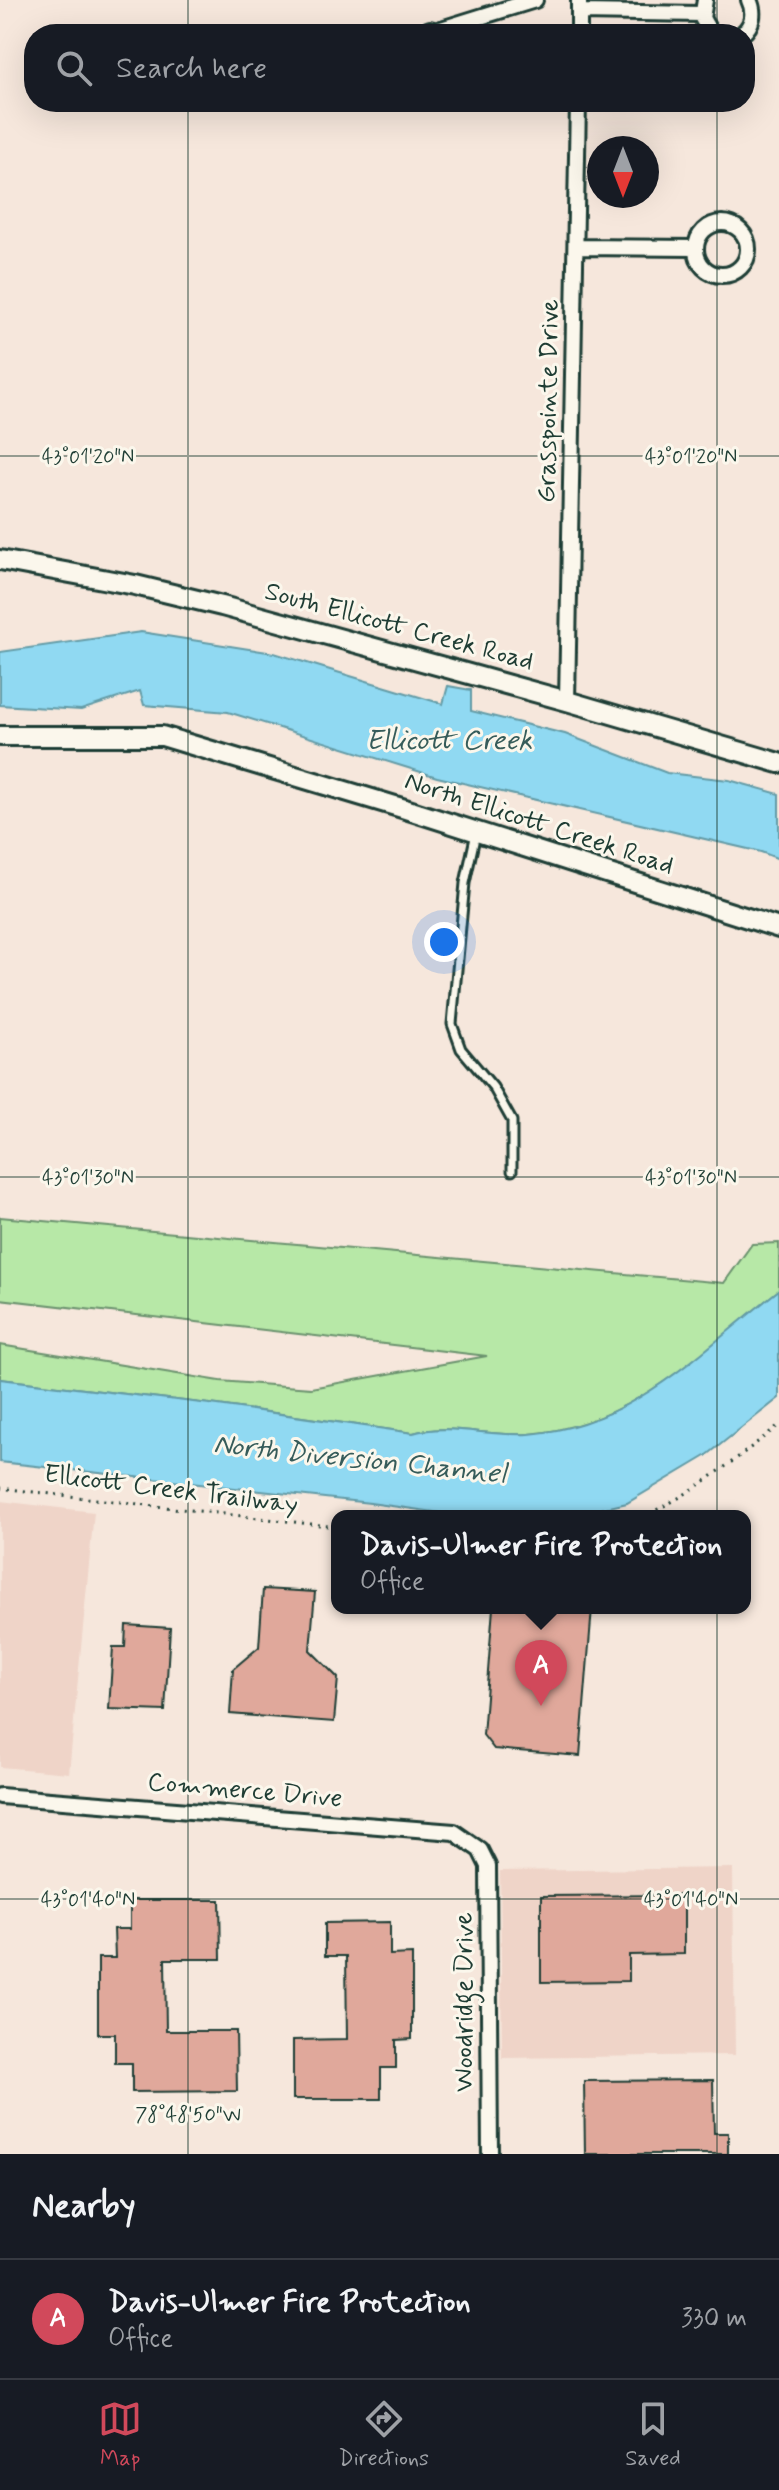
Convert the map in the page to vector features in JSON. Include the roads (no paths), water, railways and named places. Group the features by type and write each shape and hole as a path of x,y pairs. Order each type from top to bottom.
{"street":[{"path":"465,24 535,0"},
{"path":"749,0 753,15 750,24"},
{"path":"579,6 703,7"},
{"name":"Grasspointe Drive","path":"567,701 578,112"},
{"path":"576,247 696,248"},
{"name":"South Ellicott Creek Road","path":"0,560 135,585 222,606 779,763"},
{"name":"North Ellicott Creek Road","path":"0,736 162,736 476,831 779,928"},
{"name":"Commerce Drive","path":"0,1796 454,1832 480,1850"},
{"name":"Woodridge Drive","path":"480,1850 488,1866 490,2154"}],"lane":[{"path":"476,831 465,883 452,1024 461,1049 493,1087 512,1121 512,1171"}],"water":[{"name":"Ellicott Creek","path":"141,632 274,653 443,704 448,686 471,690 471,711 565,734 667,773 729,780 779,794 779,859 761,852 437,777 228,712 144,705 140,691 81,710 0,705 0,652"},
{"name":"North Diversion Channel","path":"779,1290 779,1398 706,1456 627,1503 597,1510 420,1510 0,1462 0,1379 218,1405 413,1433 441,1429 529,1434 567,1428 601,1417 634,1401 693,1360"}],"place":[{"name":"Davis-Ulmer Fire Protection","path":"541,1706"}]}
